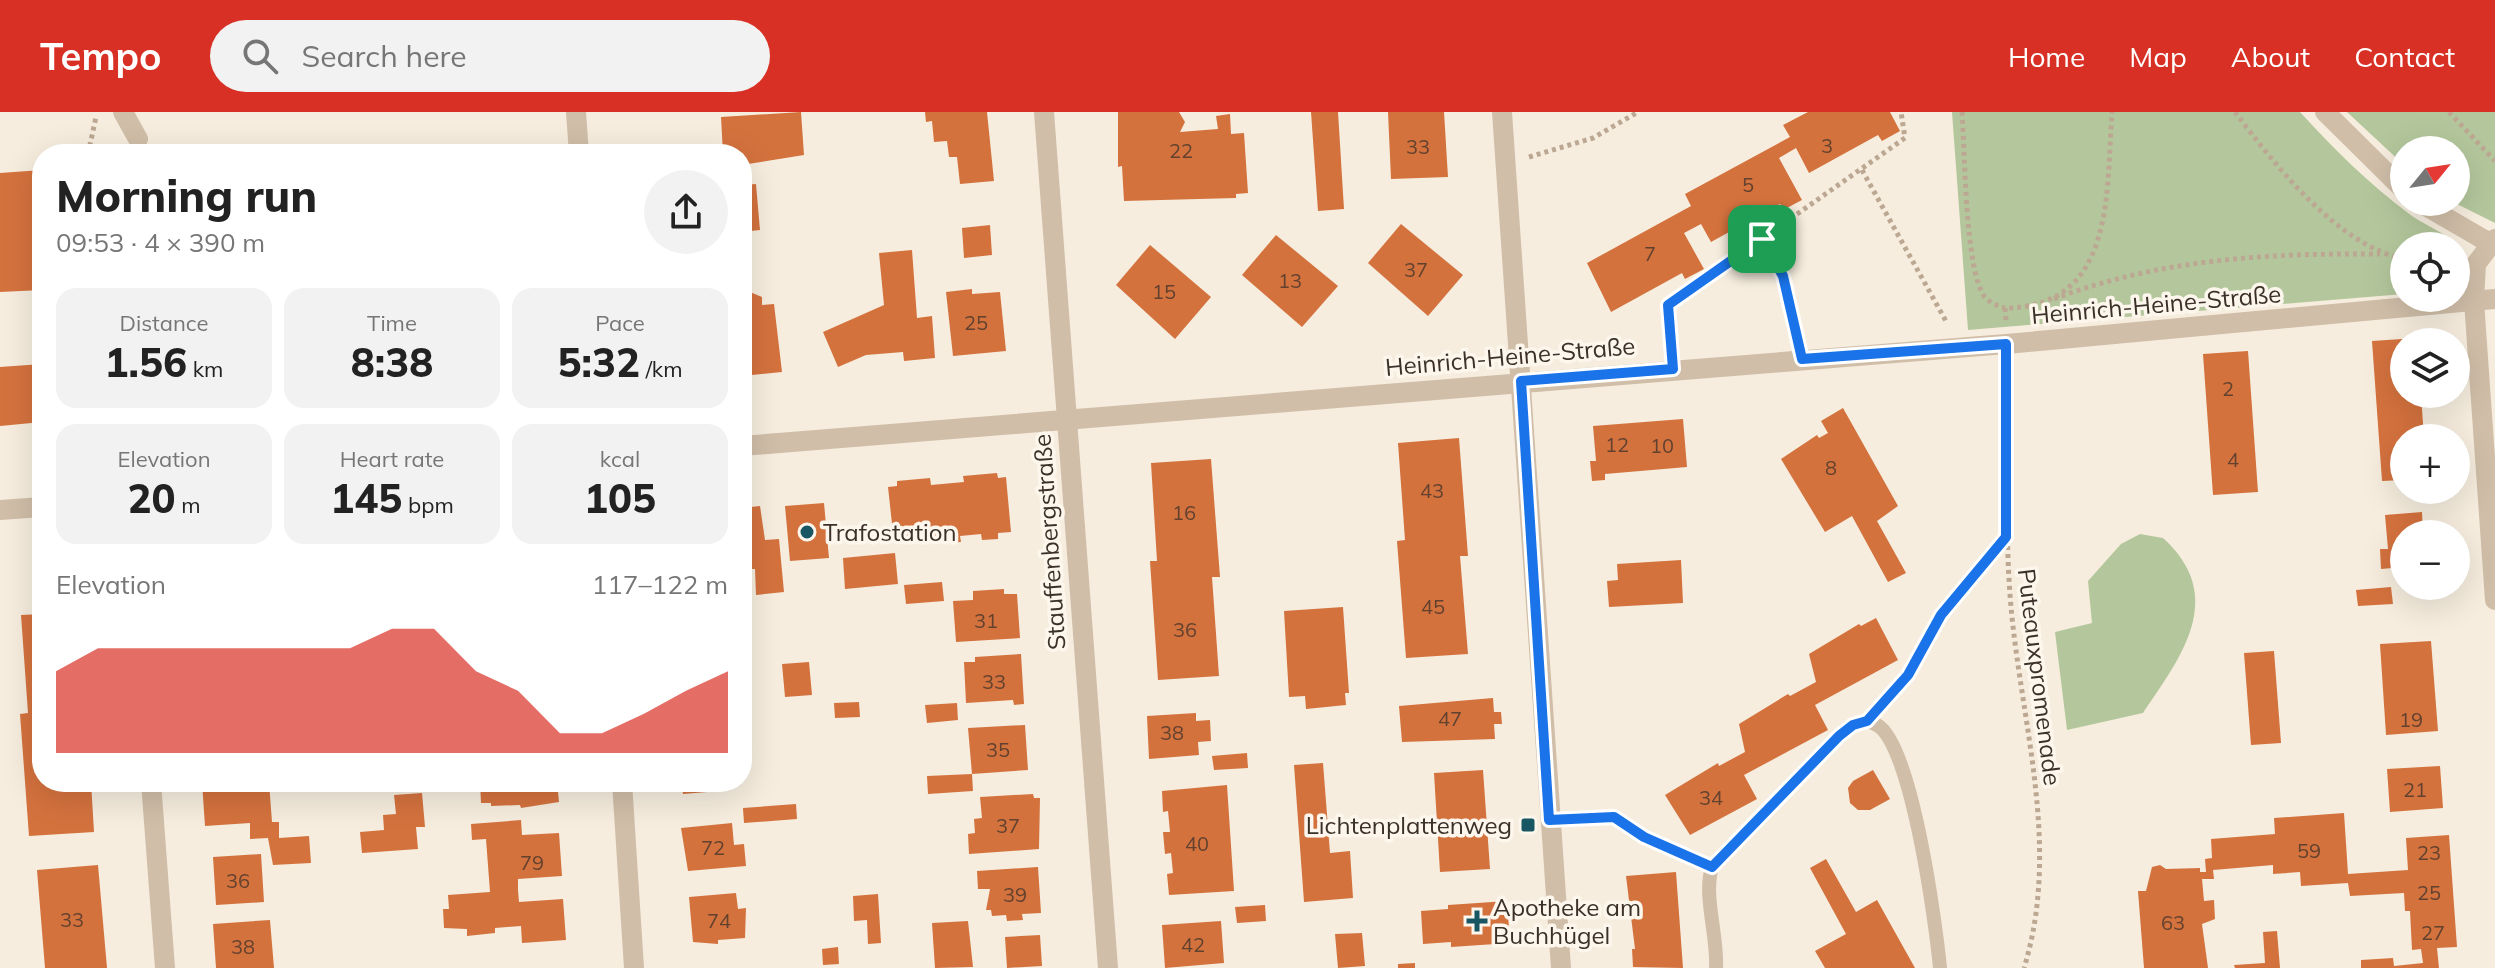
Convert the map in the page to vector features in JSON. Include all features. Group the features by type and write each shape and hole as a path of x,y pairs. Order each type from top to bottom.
{"street":[{"path":"123,112 138,139"},
{"path":"576,112 578,144"},
{"name":"Stauffenbergstraße","path":"1044,112 1108,968"},
{"path":"1502,112 1561,968"},
{"path":"2325,112 2390,176"},
{"path":"2444,216 2493,243 2476,264 2474,301 2495,600"},
{"name":"Heinrich-Heine-Straße","path":"752,445 2006,344 2495,299"},
{"path":"0,510 32,508"},
{"path":"152,792 165,968"},
{"path":"623,792 634,968"}],"lane":[{"path":"1716,968 1715,920 1709,889 1712,867 1839,736 1853,725 1867,721 1879,725 1889,739 1914,810 1940,968"}],"path":[{"path":"90,144 98,112"},
{"path":"1505,163 1593,138 1638,112"},
{"path":"1673,369 1668,305 1905,138 1901,112"},
{"path":"1962,112 1974,269 1984,295 1997,306 2005,308 2044,303 2111,279 2172,265 2236,257 2390,256"},
{"path":"2044,303 2075,281 2100,240 2104,224 2112,112"},
{"path":"2235,112 2318,206 2355,240 2380,254"},
{"path":"2449,112 2495,161"},
{"path":"1862,170 1960,347"},
{"path":"1762,239 1783,276 1802,359"},
{"name":"Puteauxpromenade","path":"2005,308 2006,537 2011,610 2035,775 2039,843 2036,920 2024,968"},
{"path":"1867,721 1915,665 1941,615 2006,537"},
{"path":"1549,820 1614,817 1644,837 1712,867"}],"green space":[{"path":"1952,112 2300,112 2338,152 2390,198 2390,216 2413,216 2439,232 2390,232 2390,295 1968,330"},
{"path":"2347,112 2495,112 2495,223 2470,210 2470,136 2390,136 2390,152"},
{"path":"2140,534 2163,538 2182,560 2193,582 2195,605 2192,627 2183,649 2143,713 2067,730 2055,632 2092,623 2088,581 2121,544"}],"building":[{"path":"801,112 804,155 752,163 752,144 722,144 721,117"},
{"path":"925,112 987,112 994,181 960,184 957,157 949,157 947,141 934,142 932,121 926,122"},
{"path":"1118,112 1179,112 1185,122 1180,132 1218,129 1216,116 1230,114 1231,134 1244,133 1248,193 1236,194 1236,198 1124,201 1122,166 1118,167"},
{"path":"1311,112 1338,112 1344,209 1318,211"},
{"path":"1388,112 1444,112 1448,177 1391,179"},
{"path":"1808,112 1890,112 1900,131 1882,141 1878,135 1809,173 1796,148 1779,158 1802,200 1783,210 1780,204 1711,242 1701,224 1684,233 1704,269 1685,279 1682,273 1611,312 1587,263 1691,206 1685,194 1790,137 1783,125"},
{"path":"32,171 32,290 0,292 0,173"},
{"path":"752,184 756,184 760,230 752,231"},
{"path":"1401,224 1463,275 1428,316 1368,263"},
{"path":"990,225 992,255 964,258 962,228"},
{"path":"1276,235 1338,286 1302,327 1242,275"},
{"path":"1150,245 1211,297 1175,339 1116,285"},
{"path":"912,250 917,318 932,316 935,358 904,361 903,352 866,355 838,367 823,332 884,305 879,253"},
{"path":"972,289 972,294 1000,292 1006,351 953,356 946,292"},
{"path":"752,293 762,297 762,305 774,304 782,372 752,375"},
{"path":"2390,340 2390,408 2422,408 2423,424 2390,424 2390,481 2382,481 2372,341"},
{"path":"2248,351 2258,492 2213,495 2203,354"},
{"path":"32,365 32,423 0,426 0,367"},
{"path":"1843,408 1898,506 1877,521 1906,573 1888,582 1852,516 1825,532 1781,459 1817,435 1819,438 1828,433 1821,421"},
{"path":"1683,419 1687,467 1605,474 1605,480 1592,481 1590,461 1596,461 1593,426"},
{"path":"1459,438 1468,556 1460,556 1468,654 1406,658 1397,541 1405,540 1398,443"},
{"path":"1211,459 1220,577 1212,577 1219,676 1158,680 1150,561 1157,561 1151,463"},
{"path":"997,473 998,478 1006,477 1011,532 998,533 998,539 982,540 981,534 960,536 961,542 947,543 946,537 894,542 888,487 897,486 897,481 930,478 931,485 964,482 963,476"},
{"name":"Trafostation","path":"824,503 829,558 790,561 785,506"},
{"path":"760,506 765,540 779,539 784,592 756,595 755,569 752,569 752,507"},
{"path":"2422,512 2422,520 2390,520 2390,568 2381,569 2380,549 2388,549 2385,515"},
{"path":"895,553 898,584 845,589 843,558"},
{"path":"1681,560 1683,603 1609,607 1607,581 1618,580 1617,564"},
{"path":"942,582 944,601 906,604 904,585"},
{"path":"2390,587 2393,604 2358,606 2356,590"},
{"path":"1004,589 1004,594 1017,594 1020,638 956,642 953,601 973,600 973,591"},
{"path":"1343,607 1349,693 1345,693 1346,705 1306,709 1305,696 1289,697 1284,611"},
{"path":"32,614 32,792 92,792 94,832 29,836 20,714 28,713 21,615"},
{"path":"1876,618 1898,660 1815,705 1828,730 1744,775 1757,799 1690,835 1665,795 1718,763 1719,766 1745,752 1739,724 1788,694 1790,696 1816,682 1809,654 1859,624 1861,626"},
{"path":"2431,641 2438,731 2386,735 2380,644"},
{"path":"2274,651 2281,743 2251,745 2244,653"},
{"path":"1021,654 1024,704 1014,705 1013,700 966,703 964,662 975,662 975,657"},
{"path":"809,662 812,695 785,697 782,664"},
{"path":"1493,698 1494,712 1501,712 1502,724 1494,724 1495,739 1402,742 1399,706"},
{"path":"859,702 860,717 835,718 834,703"},
{"path":"957,703 958,720 927,723 925,705"},
{"path":"1196,713 1196,721 1210,720 1211,741 1198,742 1199,755 1149,759 1147,716"},
{"path":"1025,725 1028,770 972,774 968,728"},
{"path":"1247,753 1248,768 1214,770 1212,756"},
{"path":"1323,763 1330,853 1350,851 1353,898 1304,902 1294,765"},
{"path":"2440,766 2443,808 2390,812 2387,769"},
{"path":"1483,770 1490,869 1440,872 1434,773"},
{"path":"1873,770 1890,799 1870,810 1858,810 1850,803 1848,788 1853,781"},
{"path":"972,774 973,791 928,794 927,776"},
{"path":"1227,785 1234,891 1169,895 1167,874 1173,873 1171,853 1165,854 1163,832 1170,832 1168,811 1163,812 1162,791"},
{"path":"203,792 270,792 272,822 279,822 279,838 309,836 311,863 273,865 268,838 250,839 250,823 205,826"},
{"path":"480,792 558,792 559,802 521,808 520,805 491,806 491,803 481,803"},
{"path":"422,793 425,827 416,827 418,849 362,853 360,832 384,830 383,815 396,814 394,795"},
{"path":"1033,794 1034,798 1040,798 1039,849 969,854 968,834 975,833 974,819 982,818 980,797"},
{"path":"796,804 797,819 744,823 743,808"},
{"path":"2344,813 2348,874 2408,870 2406,838 2449,835 2457,947 2437,948 2439,968 2361,968 2361,960 2393,958 2394,966 2423,963 2421,949 2412,950 2410,911 2405,911 2404,893 2350,896 2348,883 2301,886 2300,872 2273,874 2273,865 2213,870 2214,879 2202,879 2204,901 2214,900 2215,919 2202,924 2208,968 2144,968 2138,891 2146,891 2152,867 2200,868 2200,872 2206,872 2205,859 2212,858 2211,839 2275,834 2274,818"},
{"path":"521,820 522,835 559,833 562,876 518,879 518,890 519,902 563,899 566,940 522,943 521,926 495,928 495,933 467,936 467,929 444,928 443,909 449,909 448,895 490,892 486,839 472,840 471,824"},
{"path":"732,823 734,845 744,844 746,866 688,871 681,828"},
{"path":"261,854 264,902 216,905 213,857"},
{"path":"1826,859 1856,912 1877,900 1915,968 1825,968 1815,951 1846,934 1810,868"},
{"path":"98,865 107,968 45,968 37,870"},
{"path":"1038,867 1041,913 1022,914 1023,920 1007,921 1006,915 992,916 991,910 986,910 990,889 978,889 977,871"},
{"path":"1676,872 1683,968 1633,967 1632,949 1635,949 1626,876"},
{"path":"736,893 738,909 746,908 745,938 718,940 718,944 693,942 689,897"},
{"path":"878,894 881,943 868,944 867,920 854,921 853,896"},
{"path":"1507,901 1510,943 1451,947 1451,942 1423,944 1421,911 1448,909 1448,905"},
{"path":"1265,905 1266,921 1237,923 1235,907"},
{"path":"270,920 274,968 216,968 213,924"},
{"path":"968,921 973,967 935,968 932,923"},
{"path":"1221,921 1224,963 1165,968 1162,925"},
{"path":"2277,931 2280,968 2235,968 2234,965 2265,963 2263,932"},
{"path":"1362,933 1365,966 1338,968 1335,934"},
{"path":"1040,935 1042,966 1007,968 1005,937"},
{"path":"838,947 839,964 823,965 822,949"},
{"path":"1415,963 1415,968 1398,968 1398,964"}],"place":[{"name":"Trafostation","path":"807,532"},
{"name":"Lichtenplattenweg","path":"1528,825"},
{"name":"Apotheke am Buchhügel","path":"1477,921"}],"route":[{"path":"1762,239 1783,276 1802,359 2006,344 2006,537 1933,626 1908,675 1885,697 1867,721 1853,725 1839,736 1718,857 1712,867 1644,837 1614,817 1601,815 1549,820 1521,381 1673,369 1668,305 1762,239"}]}
